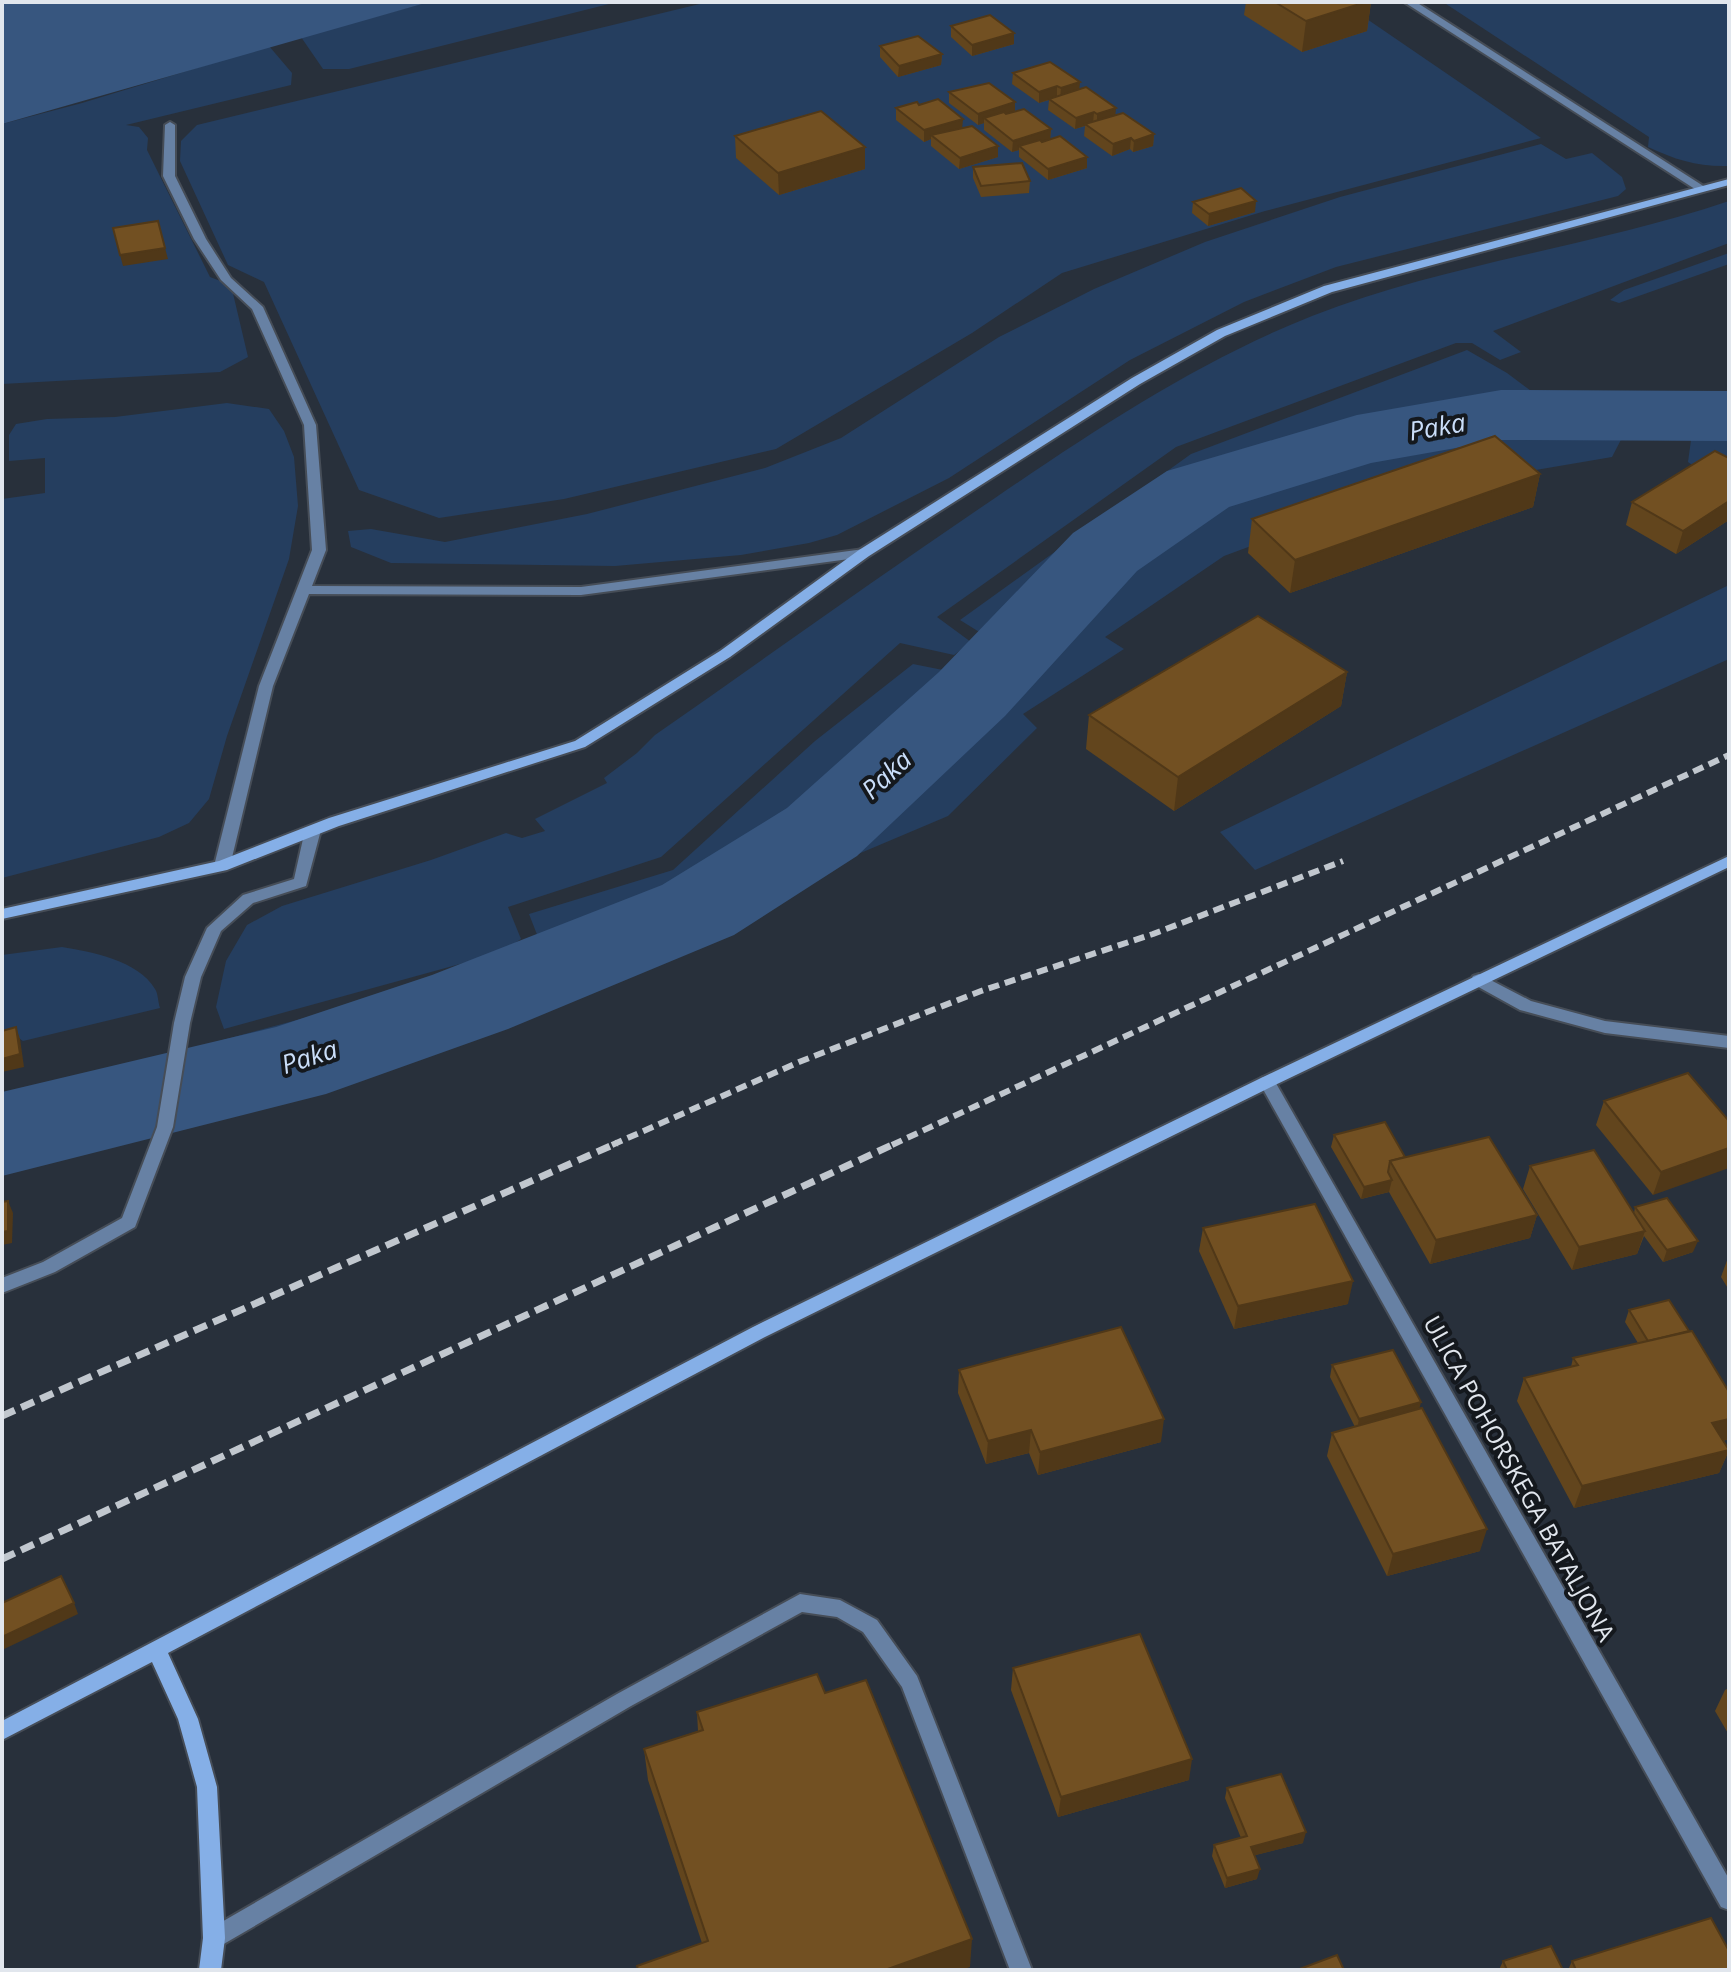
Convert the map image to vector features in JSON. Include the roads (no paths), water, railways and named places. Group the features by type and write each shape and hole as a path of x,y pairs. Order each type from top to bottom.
{"street":[{"path":"1409,2 1702,189"},
{"path":"170,125 169,176 200,239 227,280 257,307 310,425 319,550 266,686 222,866"},
{"path":"2,914 222,866 313,830 580,744 725,654 864,553 1136,381 1221,333 1328,289 1729,182"},
{"path":"304,590 581,591 864,553"},
{"path":"2,1286 49,1267 129,1222 165,1127 193,977 215,928 248,899 301,882 313,830"},
{"path":"2,1731 759,1332 1267,1082 1729,861"},
{"path":"1479,980 1526,1006 1605,1027 1729,1042"},
{"name":"ULICA POHORSKEGA BATALJONA","path":"1267,1082 1729,1900"},
{"path":"214,1938 610,1708 800,1603 840,1609 870,1626 910,1682 1021,1970"},
{"path":"157,1650 188,1719 207,1787 214,1938 210,1970"}],"waterway":[{"name":"Paka","path":"2,1134 287,1065 470,1002 698,910 822,832 972,694 1105,552 1198,489 1357,440 1501,415 1729,416"}],"railway":[{"path":"892,1145 1729,755"},
{"path":"612,1145 799,1062 981,991 1153,934 1343,861"},
{"path":"2,1416 617,1143"},
{"path":"2,1559 896,1143"}]}
